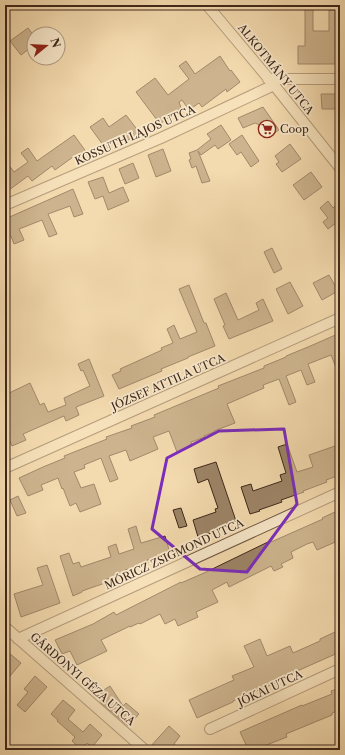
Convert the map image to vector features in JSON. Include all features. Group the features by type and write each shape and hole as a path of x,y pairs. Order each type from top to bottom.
{"street":[{"name":"ALKOTMÁNY UTCA","path":"208,5 340,168"},
{"path":"271,82 340,79"},
{"name":"KOSSUTH LAJOS UTCA","path":"5,205 161,138 271,82"},
{"name":"JÓZSEF ATTILA UTCA","path":"5,468 340,318"},
{"name":"MÓRICZ ZSIGMOND UTCA","path":"18,639 340,492"},
{"name":"GÁRDONYI GÉZA UTCA","path":"5,627 145,750"},
{"name":"JÓKAI UTCA","path":"210,729 340,669"}],"highlighted area":[{"path":"284,429 297,504 247,572 200,569 152,529 167,458 219,431"}],"building":[{"path":"305,7 313,7 313,31 329,31 329,10 337,10 338,64 298,64 298,46 305,46"},
{"path":"26,29 26,51 21,55 10,41"},
{"path":"220,56 230,71 231,70 240,82 227,92 226,89 202,107 199,103 189,110 182,100 179,102 181,108 160,124 136,92 155,78 168,95 189,79 179,66 186,61 195,74"},
{"path":"321,94 338,94 338,109 322,109"},
{"path":"263,107 279,130 269,136 262,126 255,123 243,128 238,118"},
{"path":"126,115 139,132 127,141 123,136 106,149 90,127 103,118 109,127"},
{"path":"221,125 231,140 218,149 215,145 201,155 198,151 210,181 202,183 196,166 192,168 189,160 191,159 189,153 197,150 211,139 207,134"},
{"path":"74,135 87,153 76,161 73,157 55,170 52,166 32,181 28,176 9,190 5,185 5,160 14,172 28,162 21,153 28,148 37,161"},
{"path":"242,135 259,161 251,167 241,152 237,155 229,144"},
{"path":"290,144 301,159 282,172 276,164 279,162 275,156"},
{"path":"163,149 171,171 156,177 148,155"},
{"path":"133,163 139,178 125,184 119,169"},
{"path":"311,172 322,187 304,200 293,185"},
{"path":"103,177 109,193 123,187 129,201 108,210 103,196 95,199 88,182"},
{"path":"73,189 83,214 74,217 70,206 48,214 57,234 49,237 42,220 19,229 24,240 14,244 11,236 5,238 5,219"},
{"path":"328,201 333,208 336,205 340,210 340,220 328,229 323,222 328,218 320,208"},
{"path":"272,248 282,269 274,273 264,252"},
{"path":"329,275 338,291 322,300 313,283"},
{"path":"290,282 303,306 288,314 276,289"},
{"path":"189,285 215,346 119,389 112,375 121,371 120,369 162,350 161,348 173,343 167,329 174,325 180,339 197,332 179,289"},
{"path":"226,293 238,320 259,310 256,303 263,299 273,321 229,339 214,299"},
{"path":"340,333 340,375 331,355 308,364 315,382 307,385 301,370 286,376 296,402 289,405 279,379 263,385 264,388 227,404 235,423 191,442 192,446 177,452 169,431 153,437 158,449 130,461 126,450 109,456 118,479 110,482 101,458 84,465 85,468 74,472 81,488 94,484 101,504 80,512 76,503 70,506 58,478 41,485 43,490 28,496 19,478 65,458 64,456 107,439 106,437 132,428 131,426 155,417 154,415 219,388 218,386 264,368 264,366"},
{"path":"89,359 104,396 76,407 79,415 66,421 64,416 23,434 26,440 12,446 5,430 5,395 30,383 40,405 44,403 48,412 66,405 64,398 90,386 83,370 81,371 78,364"},
{"path":"287,444 297,472 313,467 309,455 338,445 340,450 340,475 326,480 327,482 303,491 304,492 281,500 282,502 250,514 241,487 251,484 253,491 282,481 280,475 286,473 278,447"},
{"path":"216,462 236,521 214,529 215,532 198,537 193,520 216,512 215,509 218,508 208,479 198,483 194,469"},
{"path":"18,496 26,513 17,516 10,500"},
{"path":"181,508 187,526 179,528 173,510"},
{"path":"337,511 340,518 340,540 317,550 313,542 307,544 291,552 293,558 281,564 283,567 274,571 271,566 229,587 227,582 212,590 218,602 196,612 198,617 178,626 175,619 165,624 160,614 101,640 107,651 77,665 70,651 62,654 55,640 93,624 114,612 116,615 181,582 204,573 270,541 271,542 323,519 322,518"},
{"path":"136,526 141,543 165,536 170,553 147,560 148,563 125,570 126,573 104,580 105,583 82,591 73,596 60,556 69,553 73,564 79,562 81,567 111,557 108,547 116,544 119,554 134,549 128,529"},
{"path":"47,565 60,603 21,617 14,594 43,585 37,568"},
{"path":"335,632 340,643 340,652 277,680 278,682 197,718 189,700 234,680 232,676 254,667 244,646 260,639 267,656 290,646 293,653 320,641 320,639"},
{"path":"9,653 21,663 5,682 5,658"},
{"path":"35,676 47,687 25,712 17,705 28,692 24,689"},
{"path":"110,686 123,706 126,703 139,714 128,726 102,704 96,695"},
{"path":"340,688 340,714 339,710 332,713 332,715 286,734 287,737 264,746 266,750 257,750 255,746 248,749 240,732 302,705 332,694 331,691"},
{"path":"63,700 75,710 68,719 83,732 90,724 102,735 92,747 87,743 81,749 72,741 75,737 51,714"},
{"path":"169,726 180,736 174,744 180,750 151,750 150,747"}],"place":[{"name":"Coop","path":"267,129"}]}
